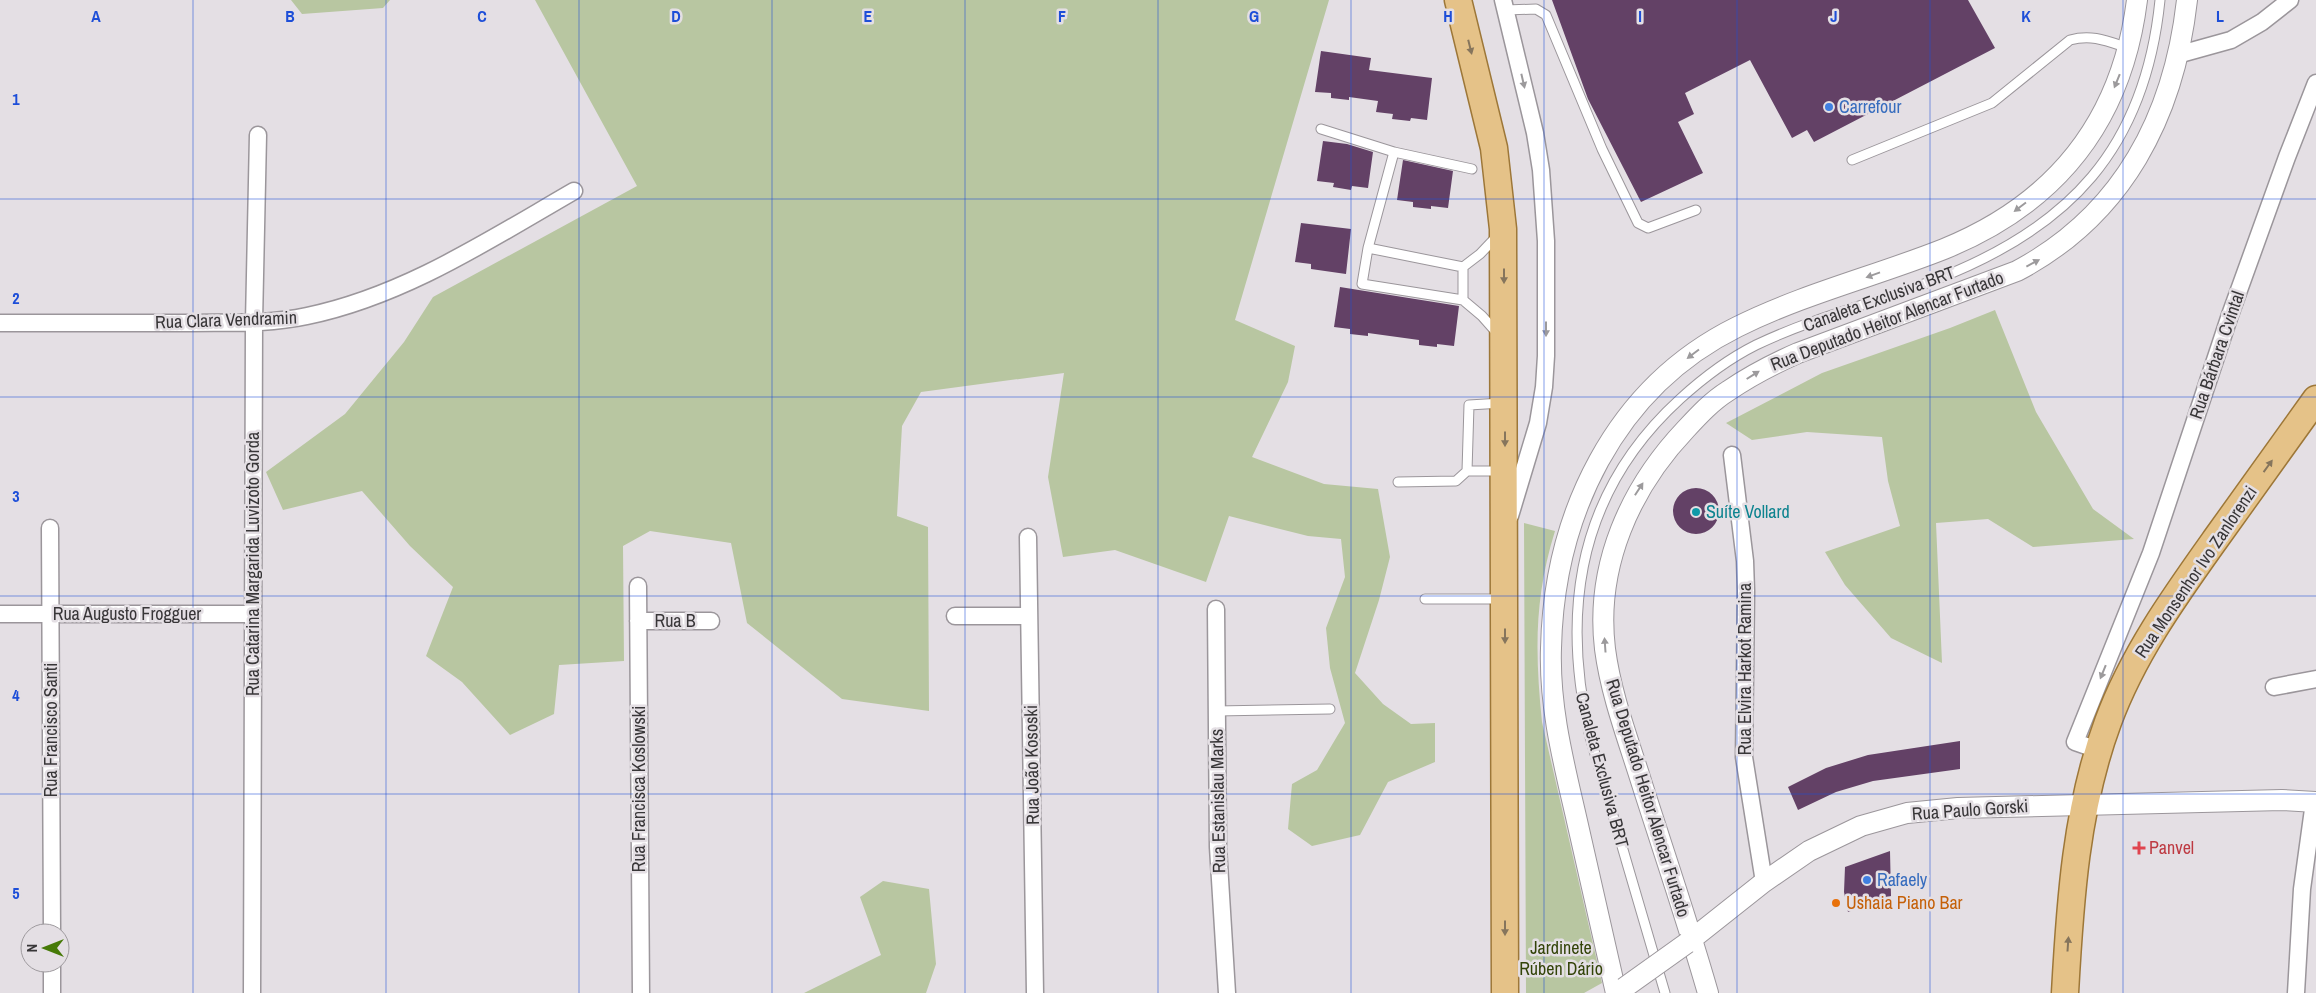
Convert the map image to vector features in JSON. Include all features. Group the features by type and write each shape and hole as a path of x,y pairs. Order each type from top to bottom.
{"main road":[{"path":"1458,0 1494,148 1503,229 1505,343 1505,993"},
{"name":"Rua Monsenhor Ivo Zanlorenzi","path":"2065,993 2070,917 2085,806 2098,750 2117,699 2134,664 2171,604 2316,399"}],"street":[{"path":"1619,991 1560,747 1551,686 1551,646 1560,573 1575,511 1588,479 1608,443 1636,405 1666,374 1701,348 1766,314 1946,248 1970,237 2010,214 2040,192 2069,165 2089,139 2113,92 2128,48 2138,0"},
{"name":"Rua Deputado Heitor Alencar Furtado","path":"1708,993 1689,941 1618,710 1605,647 1604,607 1608,571 1619,530 1634,496 1655,465 1701,413 1726,392 1764,368 1798,353 2017,271 2041,258 2067,240 2109,199 2129,174 2145,147 2157,121 2178,55 2187,0"},
{"path":"2178,55 2231,40 2262,22 2290,0"},
{"path":"1505,5 1533,125 1541,170 1546,241 1546,356 1544,387 1538,423 1505,532"},
{"name":"Rua Bárbara Cvintal","path":"2098,750 2075,742 2151,554 2230,315 2286,157 2316,83"},
{"name":"Rua Catarina Margarida Luvizoto Gorda","path":"252,993 254,322 258,135"},
{"name":"Rua Clara Vendramin","path":"0,323 254,322 306,317 372,297 450,261 574,191"},
{"name":"Rua Elvira Harkot Ramina","path":"1732,455 1745,561 1744,757 1764,882"},
{"name":"Rua Francisco Santi","path":"50,528 52,923"},
{"name":"Rua João Kososki","path":"1028,537 1035,993"},
{"name":"Rua Francisca Koslowski","path":"638,586 641,993"},
{"name":"Rua Estanislau Marks","path":"1216,609 1218,847 1228,993"},
{"name":"Rua Augusto Frogguer","path":"0,614 253,614"},
{"path":"955,616 1029,616"},
{"name":"Rua B","path":"638,621 711,620"},
{"name":"Rua Bárbara Cvintal","path":"2117,699 2121,627"},
{"path":"2274,687 2316,679"},
{"name":"Rua Paulo Gorski","path":"1619,991 1689,941 1796,859 1833,838 1861,826 1907,813 1958,808 2282,800 2315,802"},
{"path":"2296,993 2302,889 2315,802"},
{"path":"52,973 52,993"}],"lane":[{"name":"Canaleta Exclusiva BRT","path":"1665,993 1590,737 1582,702 1576,655 1577,612 1582,571 1590,537 1614,479 1637,443 1667,410 1696,384 1725,363 1755,345 1787,332 1933,280 1981,260 2015,243 2048,220 2075,197 2099,170 2117,143 2132,113 2152,52 2160,0"},
{"path":"1505,5 1536,9 1546,15 1602,150 1638,223 1648,228 1696,210"},
{"path":"1852,160 1992,103 2070,40 2084,36 2128,48"},
{"path":"1321,128 1394,152 1472,169"},
{"path":"1394,152 1368,248 1362,284 1462,300 1482,316 1505,343"},
{"path":"1368,248 1462,267 1480,254 1503,229"},
{"path":"1462,267 1462,300"},
{"path":"1398,482 1456,481 1466,471 1469,405 1505,402"},
{"path":"1466,471 1505,471"},
{"path":"1425,599 1505,598"},
{"path":"1216,711 1330,709"}],"green space":[{"path":"291,0 390,0 383,8 302,14"},
{"path":"535,0 1329,0 1235,320 1295,346 1288,382 1252,457 1324,484 1378,489 1390,557 1379,600 1355,673 1383,704 1411,724 1435,723 1435,762 1388,782 1360,835 1312,846 1288,829 1292,784 1317,770 1345,723 1330,668 1326,628 1345,577 1341,539 1308,536 1229,516 1206,582 1115,550 1063,557 1048,477 1064,373 921,392 902,426 897,516 928,527 929,711 842,699 747,623 731,543 650,531 623,546 624,661 559,665 554,714 510,735 462,682 426,656 453,587 410,546 362,491 283,510 266,472 345,414 404,342 433,297 637,186"},
{"path":"1995,310 2036,412 2093,509 2134,539 2033,547 1988,519 1936,523 1942,663 1891,638 1845,585 1825,552 1900,526 1888,481 1882,437 1807,432 1752,440 1726,423 1822,373 1950,328"},
{"name":"Jardinete Rúben Dário","path":"1524,523 1555,531 1543,579 1540,603 1538,672 1542,722 1602,983 1584,993 1526,993"},
{"path":"883,881 929,889 936,964 926,993 804,993 881,955 860,897"}],"building":[{"name":"Carrefour","path":"1552,0 1968,0 1995,48 1814,142 1807,130 1792,138 1750,60 1685,93 1694,114 1678,122 1703,173 1641,202 1588,99"},
{"path":"1321,51 1371,58 1369,70 1432,78 1427,120 1411,118 1410,121 1392,119 1393,114 1376,112 1378,101 1349,97 1349,100 1331,98 1331,93 1315,92"},
{"path":"1323,141 1347,144 1373,152 1368,188 1352,186 1351,190 1333,187 1334,183 1317,181"},
{"path":"1403,160 1453,171 1448,208 1431,206 1431,209 1413,207 1413,202 1397,200"},
{"path":"1301,223 1351,229 1346,274 1311,269 1311,264 1295,262"},
{"path":"1340,287 1459,306 1454,346 1437,344 1437,347 1419,345 1419,340 1368,333 1368,336 1350,334 1350,329 1334,327"},
{"name":"Suíte Vollard","path":"1696,488 1709,492 1715,498 1719,511 1715,524 1709,530 1696,534 1683,530 1677,524 1673,511 1677,498 1683,492"},
{"path":"1960,741 1960,769 1873,781 1836,792 1798,810 1788,787 1826,768 1868,755"},
{"name":"Rafaely","path":"1890,851 1891,896 1848,912 1844,892 1845,867"}],"place":[{"name":"Carrefour","path":"1829,107"},
{"name":"Suíte Vollard","path":"1696,512"},
{"name":"Panvel","path":"2139,848"},
{"name":"Rafaely","path":"1867,880"},
{"name":"Ushaia Piano Bar","path":"1836,903"}]}
